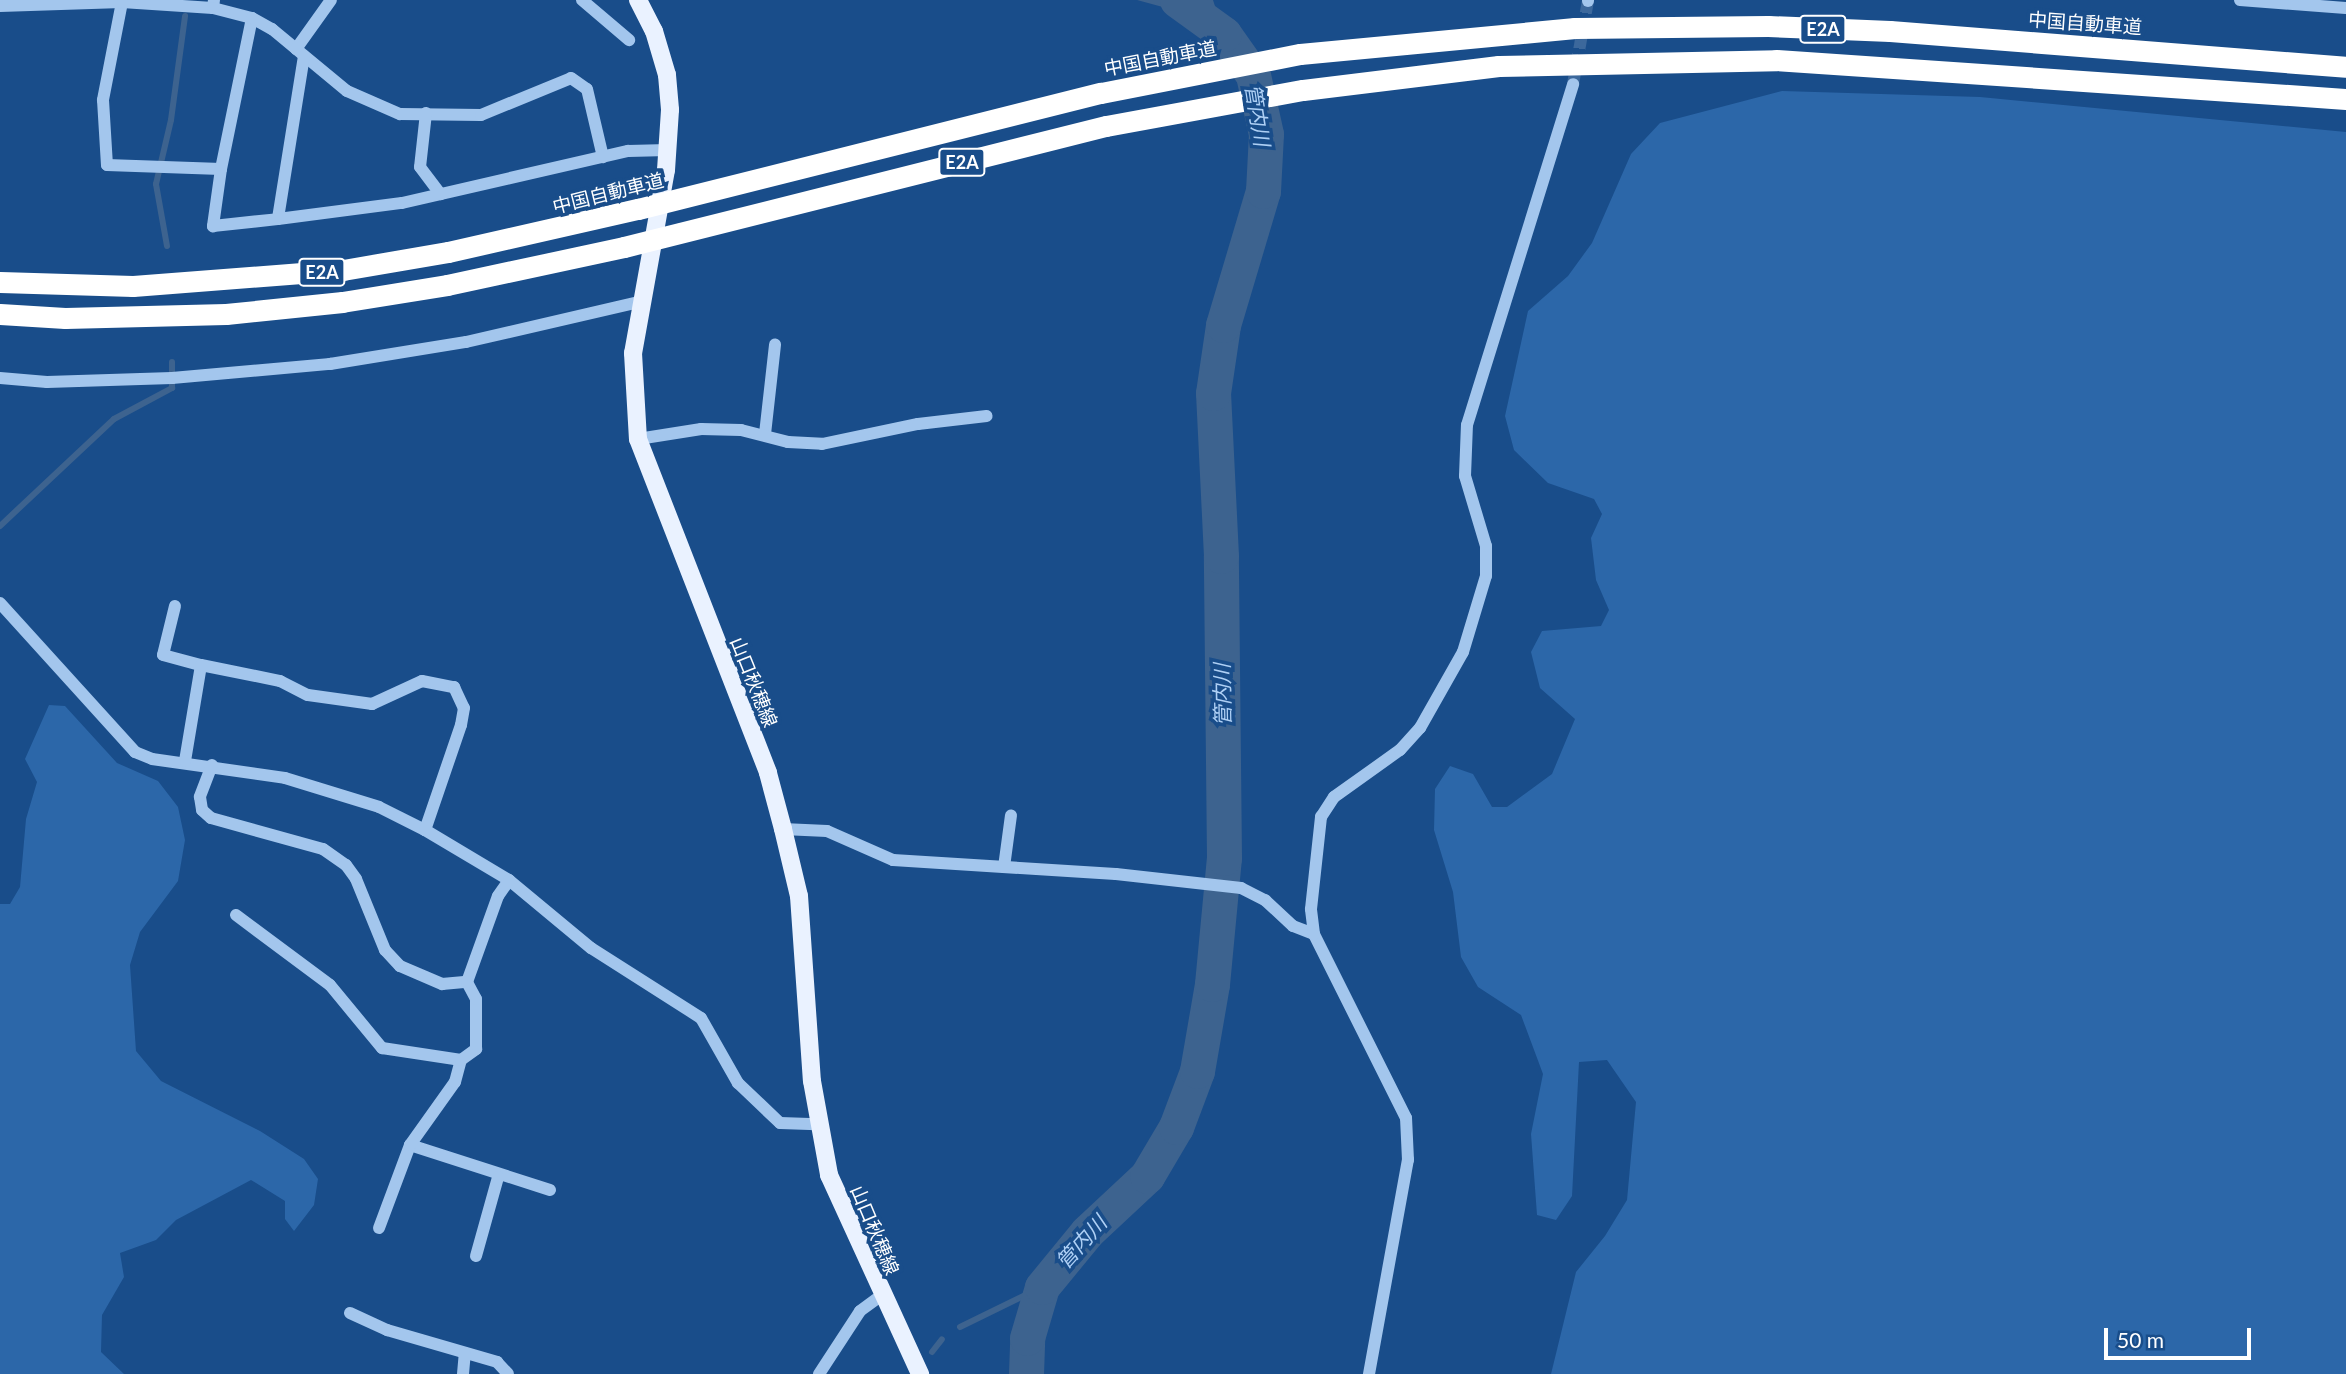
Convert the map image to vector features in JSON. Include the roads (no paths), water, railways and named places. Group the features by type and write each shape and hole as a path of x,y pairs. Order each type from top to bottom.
{"highway":[{"name":"中国自動車道","path":"0,282 133,286 343,270 448,252 638,209 1101,93 1300,54 1575,28 1755,26 1904,32 2346,67"},
{"name":"E2A","path":"0,314 65,318 212,314 342,302 624,247 1106,126 1303,90 1499,66 1776,60 2346,99"}],"main road":[{"name":"山口秋穂線","path":"638,0 654,31 667,75 668,150 639,302 633,353 638,439 768,773 783,829 799,896 817,1124 829,1175 881,1296 920,1374"}],"street":[{"path":"278,219 300,52 331,0"},
{"path":"582,0 629,40"},
{"path":"2240,0 2346,8"},
{"path":"0,6 122,2 214,4 252,18 300,52 347,91 400,114 481,114 572,78 587,89 603,158"},
{"path":"122,2 103,100 107,165 220,169"},
{"path":"252,18 220,169 213,226 402,203 603,158 668,150"},
{"path":"1369,1374 1408,1160 1406,1118 1314,934 1315,858 1324,807 1400,750 1420,728 1463,652 1479,605 1486,576 1486,546 1465,477 1467,425 1573,84"},
{"path":"426,113 419,167 440,194"},
{"path":"0,378 47,382 172,378 330,364 466,342 639,302"},
{"path":"765,434 775,345"},
{"path":"638,439 701,429 765,434 788,442 822,444 918,424 987,416"},
{"path":"0,604 135,752 152,759 185,761 285,778 349,796 425,830 509,880 591,948 701,1018 738,1083 757,1105 780,1123 817,1124"},
{"path":"175,606 163,655 280,681 308,695 372,704 422,681 454,687 462,698 463,716 425,830"},
{"path":"185,761 201,665"},
{"path":"212,765 200,797 202,810 211,818 323,849 351,872 385,950 400,965 442,984 467,982"},
{"path":"1004,867 1011,815"},
{"path":"783,829 827,831 862,850 894,860 1116,874 1196,886 1241,888 1265,901 1293,926 1314,934"},
{"path":"379,1228 410,1145 455,1082 461,1060 475,1049 476,999 467,982 498,896 509,880"},
{"path":"236,915 330,985 382,1048 461,1060"},
{"path":"410,1145 499,1177 550,1190"},
{"path":"476,1256 499,1177"},
{"path":"819,1374 860,1311 881,1296"},
{"path":"350,1313 387,1330 497,1362 508,1374"},
{"path":"463,1374 465,1353"}],"waterway":[{"name":"管内川","path":"1026,1374 1027,1338 1042,1287 1087,1232 1147,1176 1176,1127 1197,1071 1212,984 1224,858 1221,556 1213,393 1223,325 1263,191 1266,134 1253,75 1224,34 1177,0"},
{"path":"167,246 156,184 171,120 185,16"},
{"path":"0,526 114,419 172,388 172,362"},
{"path":"960,1327 1042,1287"},
{"path":"932,1352 942,1339"}],"tunnel":[{"path":"1573,84 1588,1"}]}
